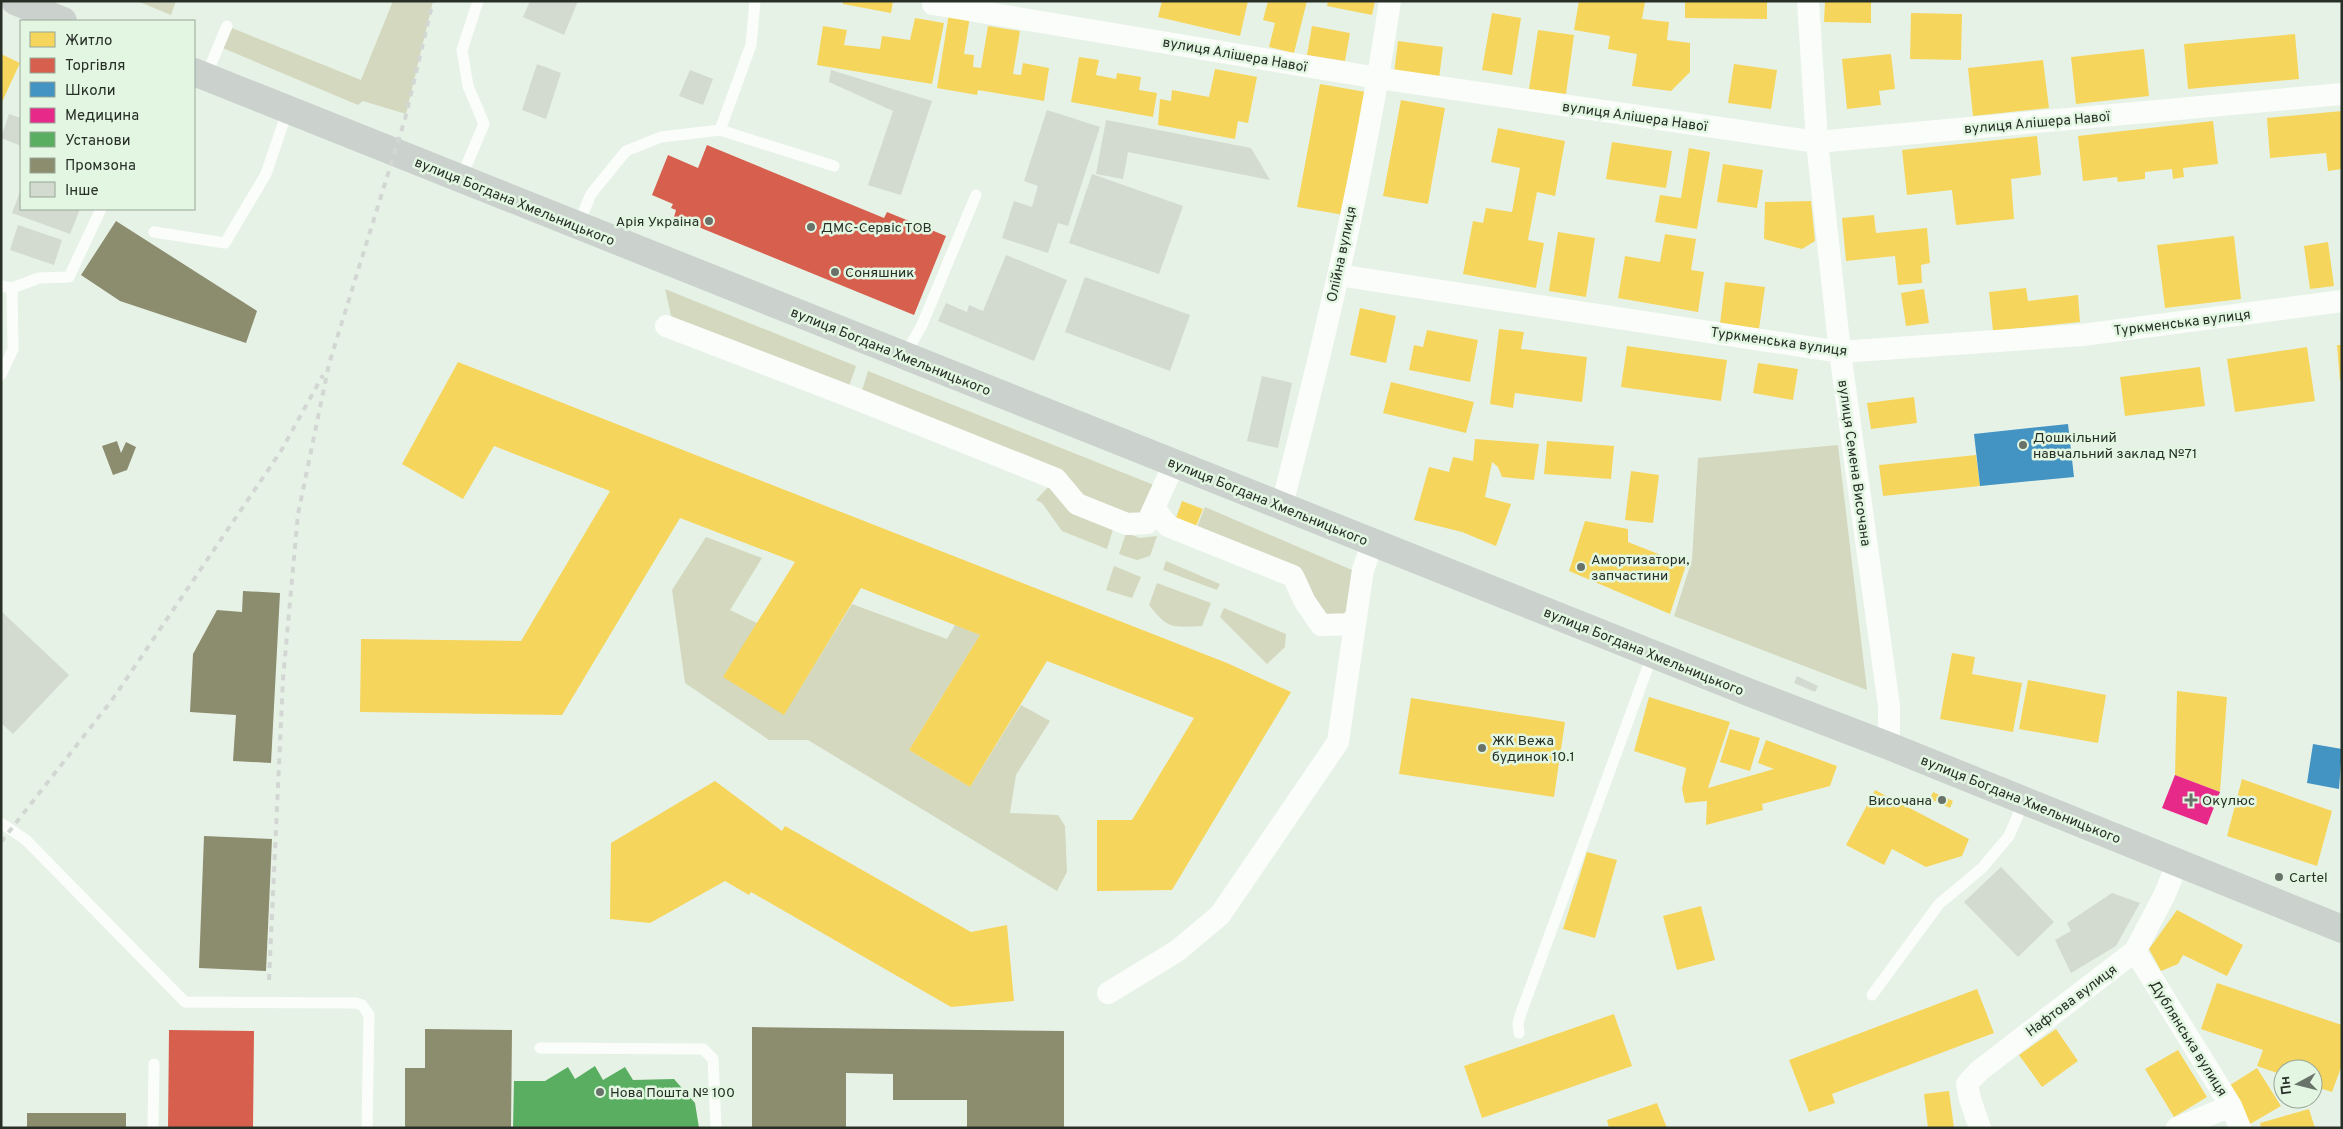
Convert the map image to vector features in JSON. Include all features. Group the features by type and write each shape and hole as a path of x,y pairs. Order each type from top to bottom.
{"main road":[{"path":"14,1 55,13"},
{"name":"вулиця Богдана Хмельницького","path":"200,74 905,357 1889,746 2342,929"}],"street":[{"name":"Олійна вулиця","path":"1282,505 1338,275 1378,78 1390,1"},
{"name":"вулиця Семена Височана","path":"1808,1 1817,142 1840,352 1889,706 1889,746"},
{"name":"вулиця Алішера Навої","path":"933,4 1378,78 1817,142 2342,94"},
{"name":"Туркменська вулиця","path":"1338,275 1840,352 2082,335 2342,301"},
{"path":"666,326 859,400 1056,479 1078,504 1127,524 1147,523 1174,464"},
{"path":"1154,508 1168,526 1293,576 1305,602 1321,625 1355,624"},
{"path":"1108,993 1177,951 1220,915 1338,742 1364,570 1373,542"},
{"name":"Нафтова вулиця","path":"1980,1128 1967,1084 1979,1071 2135,951 2172,881 2178,862"},
{"name":"Дублянська вулиця","path":"2135,951 2231,1106 2240,1128"},
{"path":"2177,1128 2231,1106"}],"lane":[{"path":"461,178 484,124 468,86 462,50 478,1"},
{"path":"720,130 751,44 755,1"},
{"path":"200,74 227,26"},
{"path":"154,232 225,243 266,174 288,108"},
{"path":"578,226 591,194 626,151 661,137 720,130 834,166"},
{"path":"905,357 922,325 976,195"},
{"path":"1,375 13,349 7,287 39,278 69,277 101,210"},
{"path":"1519,1033 1518,1023 1521,1012 1653,653"},
{"path":"1872,994 1939,904 1982,868 2010,836 2024,801"},
{"path":"1,823 26,840 185,1002 356,1003 362,1005 369,1015 367,1128"},
{"path":"540,1048 703,1049 713,1060 716,1128"},
{"path":"153,1128 154,1064"}],"green space":[{"path":"137,1 176,1 171,15"},
{"path":"393,1 433,1 406,114 363,101 358,105 218,46 227,26 361,80"},
{"path":"665,289 856,366 846,395 674,329"},
{"path":"868,371 1164,489 1147,523 1121,522 1056,479 859,400"},
{"path":"1838,445 1867,690 1674,616 1692,560 1698,458"},
{"path":"1050,485 1114,526 1107,549 1062,531 1042,503 1036,500"},
{"path":"1205,507 1352,570 1346,611 1338,619 1318,610 1298,567 1197,527"},
{"path":"1126,533 1140,538 1157,536 1150,556 1137,560 1119,554"},
{"path":"706,537 762,558 730,610 757,623 724,677 784,714 852,604 947,639 955,625 980,635 909,750 970,787 1021,705 1050,721 1016,775 1010,813 1058,815 1065,826 1067,872 1057,891 808,740 769,740 685,683 672,590"},
{"path":"1166,561 1220,584 1217,590 1163,570"},
{"path":"1114,566 1141,577 1132,598 1106,590"},
{"path":"1157,583 1211,603 1202,626 1171,625 1161,619 1149,605"},
{"path":"1224,608 1286,634 1285,647 1267,664 1220,617"}],"building: Житло":[{"path":"843,1 893,1 891,13 843,4"},
{"path":"1162,1 1248,1 1240,36 1158,17"},
{"path":"1268,1 1307,1 1294,53 1269,47 1275,23 1263,20"},
{"path":"1328,1 1375,1 1372,15 1327,6"},
{"path":"1579,1 1645,2 1642,19 1669,22 1667,40 1690,43 1690,72 1671,91 1632,86 1637,54 1608,49 1610,36 1574,30"},
{"path":"1685,1 1767,1 1767,19 1685,18"},
{"path":"1825,1 1871,1 1871,23 1824,22"},
{"path":"949,13 970,16 964,54 974,55 973,67 981,68 988,26 1020,31 1013,74 1021,75 1023,63 1049,68 1044,101 978,90 977,95 937,88"},
{"path":"1492,13 1521,18 1512,75 1482,70"},
{"path":"1911,13 1962,14 1961,60 1910,59"},
{"path":"915,18 944,23 932,84 817,65 823,26 847,30 844,45 880,49 882,36 910,40"},
{"path":"1312,26 1350,33 1345,61 1307,55"},
{"path":"1538,30 1574,35 1566,94 1529,89"},
{"path":"2295,34 2299,79 2188,89 2184,44"},
{"path":"1398,41 1443,47 1439,79 1394,73"},
{"path":"2144,49 2149,96 2076,104 2071,57"},
{"path":"1,54 20,63 1,104"},
{"path":"1891,54 1895,89 1879,91 1881,105 1847,109 1842,59"},
{"path":"1079,57 1099,60 1096,75 1116,79 1117,73 1141,77 1139,90 1157,93 1153,117 1071,102"},
{"path":"2043,60 2049,108 1973,116 1968,68"},
{"path":"1734,64 1777,70 1771,109 1728,103"},
{"path":"1215,69 1257,77 1248,123 1238,121 1235,139 1158,125 1160,99 1171,101 1172,90 1209,97"},
{"path":"1320,84 1366,92 1344,215 1297,207"},
{"path":"1401,100 1445,108 1428,204 1383,196"},
{"path":"2342,111 2342,169 2328,171 2326,153 2270,158 2267,118"},
{"path":"2213,121 2218,164 2183,168 2184,177 2173,179 2172,169 2145,172 2145,179 2118,182 2117,177 2083,181 2078,136"},
{"path":"1498,128 1565,141 1555,196 1537,192 1528,240 1544,243 1536,288 1463,274 1473,221 1483,223 1486,208 1512,212 1520,168 1491,162"},
{"path":"2037,136 2041,175 2011,179 2014,219 1956,225 1952,190 1907,195 1902,150"},
{"path":"1612,142 1672,151 1666,188 1606,179"},
{"path":"1689,148 1710,152 1697,229 1655,222 1660,195 1681,198"},
{"path":"1723,164 1763,170 1757,208 1717,202"},
{"path":"1811,201 1815,241 1802,249 1764,239 1765,202"},
{"path":"1874,215 1876,233 1927,228 1930,263 1921,265 1922,283 1898,285 1895,256 1846,261 1842,218"},
{"path":"1558,232 1595,238 1586,297 1549,291"},
{"path":"1665,234 1696,239 1691,270 1704,272 1698,312 1618,298 1625,256 1660,262"},
{"path":"2234,236 2241,299 2165,308 2157,245"},
{"path":"2328,242 2334,286 2310,289 2304,246"},
{"path":"1725,282 1765,287 1759,329 1720,324"},
{"path":"2026,288 2028,301 2078,295 2080,322 1993,331 1989,292"},
{"path":"1924,289 1929,323 1906,326 1901,293"},
{"path":"1360,308 1396,316 1386,363 1350,355"},
{"path":"1499,329 1524,332 1521,349 1587,357 1582,402 1515,393 1513,408 1490,404"},
{"path":"1427,330 1478,340 1470,382 1409,370 1414,345 1423,347"},
{"path":"2337,345 2342,345 2342,381 2340,381"},
{"path":"1627,346 1727,360 1721,401 1621,387"},
{"path":"2307,347 2315,401 2235,412 2227,359"},
{"path":"458,362 1227,663 1291,692 1172,890 1097,891 1097,820 1132,820 1194,718 1047,661 970,787 909,750 980,635 861,588 784,715 723,677 795,562 680,518 562,715 360,712 361,639 521,641 610,491 494,446 463,499 402,464"},
{"path":"1758,363 1798,369 1793,400 1753,393"},
{"path":"2200,367 2205,406 2125,416 2120,377"},
{"path":"1391,382 1474,402 1466,433 1383,413"},
{"path":"1914,397 1917,423 1871,429 1867,403"},
{"path":"1475,439 1539,444 1534,480 1502,477 1498,467 1492,462 1485,497 1511,504 1496,546 1462,532 1414,520 1429,467 1449,472 1453,457 1473,461"},
{"path":"1547,441 1614,446 1611,479 1544,474"},
{"path":"1976,455 1980,486 1883,496 1879,465"},
{"path":"1631,471 1659,475 1653,523 1625,520"},
{"path":"1182,501 1203,509 1196,526 1176,518"},
{"path":"1585,521 1628,529 1628,542 1686,565 1670,614 1569,571"},
{"path":"1952,653 1975,657 1972,674 2022,683 2013,732 1940,719"},
{"path":"2028,680 2106,695 2098,743 2019,729"},
{"path":"2177,691 2227,697 2220,792 2175,775"},
{"path":"1649,697 1730,722 1708,788 1774,769 1758,763 1766,740 1837,766 1830,786 1762,804 1763,810 1706,825 1707,801 1685,803 1682,789 1686,768 1634,751"},
{"name":"ЖК Вежа будинок 10.1","path":"1411,698 1565,722 1554,797 1399,774"},
{"path":"1730,729 1760,738 1750,771 1720,762"},
{"path":"2242,779 2332,811 2317,866 2227,836"},
{"path":"715,781 782,831 785,826 971,932 1007,925 1014,1001 951,1007 751,892 749,895 725,881 650,923 610,919 611,843"},
{"path":"1875,790 1969,839 1962,856 1926,867 1892,849 1884,865 1846,845"},
{"name":"Височана","path":"1933,792 1953,801 1950,808 1930,799"},
{"path":"1587,852 1617,860 1595,938 1563,929"},
{"path":"1701,906 1715,960 1677,970 1663,916"},
{"path":"2177,910 2243,945 2227,976 2183,955 2178,964 2161,971 2149,949"},
{"path":"2217,983 2342,1025 2342,1065 2332,1092 2323,1089 2323,1059 2273,1059 2273,1072 2257,1066 2263,1050 2201,1029"},
{"path":"1977,989 1994,1033 1832,1094 1835,1103 1809,1112 1789,1060"},
{"path":"1614,1014 1632,1066 1482,1118 1464,1066"},
{"path":"2056,1029 2078,1061 2042,1087 2019,1055"},
{"path":"2178,1050 2207,1097 2174,1117 2145,1069"},
{"path":"2257,1068 2273,1093 2273,1109 2276,1109 2250,1124 2227,1087"},
{"path":"1949,1091 1954,1128 1928,1128 1924,1094"},
{"path":"1657,1103 1667,1128 1609,1128 1607,1120"},
{"path":"2309,1109 2315,1128 2261,1128 2260,1123"}],"building: Торгівля":[{"name":"ДМС-Сервіс ТОВ","path":"707,145 884,218 887,212 946,236 914,315 674,217 676,210 671,208 673,204 652,195 668,155 698,168"},
{"path":"169,1030 254,1031 253,1128 168,1128"}],"building: Школи":[{"name":"Дошкільний навчальний заклад №71","path":"2068,424 2074,477 1980,486 1974,434"},
{"path":"2313,744 2342,749 2339,789 2307,783"}],"building: Медицина":[{"name":"Окулюс","path":"2175,775 2220,792 2207,825 2162,808"}],"building: Установи":[{"name":"Нова Пошта № 100","path":"595,1066 603,1080 625,1067 633,1080 674,1079 695,1103 699,1128 513,1128 514,1081 545,1081 568,1067 575,1079"}],"building: Промзона":[{"path":"116,221 257,311 246,343 120,301 81,275"},
{"path":"117,441 121,453 126,442 136,447 127,470 113,475 102,446"},
{"path":"243,591 280,593 271,763 233,761 236,715 190,712 193,654 217,610 242,612"},
{"path":"204,836 272,839 266,971 199,968"},
{"path":"752,1027 1064,1031 1064,1128 967,1128 967,1100 893,1100 893,1074 846,1073 846,1128 752,1128"},
{"path":"425,1029 512,1030 511,1128 405,1128 405,1068 425,1068"},
{"path":"27,1113 126,1113 126,1128 27,1128"}],"building: Інше":[{"path":"530,1 578,1 564,35 523,17"},
{"path":"537,64 561,73 546,119 522,110"},
{"path":"690,70 713,79 703,105 679,96"},
{"path":"831,70 932,101 901,195 868,185 893,111 829,82"},
{"path":"1047,110 1100,127 1068,226 1058,223 1048,253 1002,238 1014,201 1032,207 1038,186 1024,181"},
{"path":"9,114 20,118 20,146 1,138"},
{"path":"1106,120 1251,148 1270,180 1128,152 1123,179 1096,174"},
{"path":"1092,174 1183,206 1159,274 1069,243"},
{"path":"20,192 20,210 80,210 70,234 12,213"},
{"path":"18,225 62,240 54,265 10,250"},
{"path":"1006,255 1067,280 1034,361 938,321 946,303 967,312 969,305 983,311"},
{"path":"1085,277 1190,315 1170,371 1065,332"},
{"path":"1262,376 1292,383 1278,448 1247,441"},
{"path":"1,611 69,675 13,734 1,723"},
{"path":"1797,676 1818,686 1815,692 1794,683"},
{"path":"2001,867 2054,922 2018,957 1964,902"},
{"path":"2112,893 2140,903 2116,946 2071,973 2055,940 2071,931 2067,923"}],"railway":[{"path":"269,980 283,679 298,514 329,364 405,119 433,1"},
{"path":"1,842 112,700 281,451 323,375"}],"place":[{"name":"Арія Украіна","path":"709,221"},
{"name":"ДМС-Сервіс ТОВ","path":"811,227"},
{"name":"Соняшник","path":"835,272"},
{"name":"Дошкільний навчальний заклад №71","path":"2023,445"},
{"name":"Амортизатори, запчастини","path":"1581,567"},
{"name":"ЖК Вежа будинок 10.1","path":"1482,748"},
{"name":"Височана","path":"1942,800"},
{"name":"Окулюс","path":"2191,800"},
{"name":"Cartel","path":"2279,877"},
{"name":"Нова Пошта № 100","path":"600,1092"}]}
